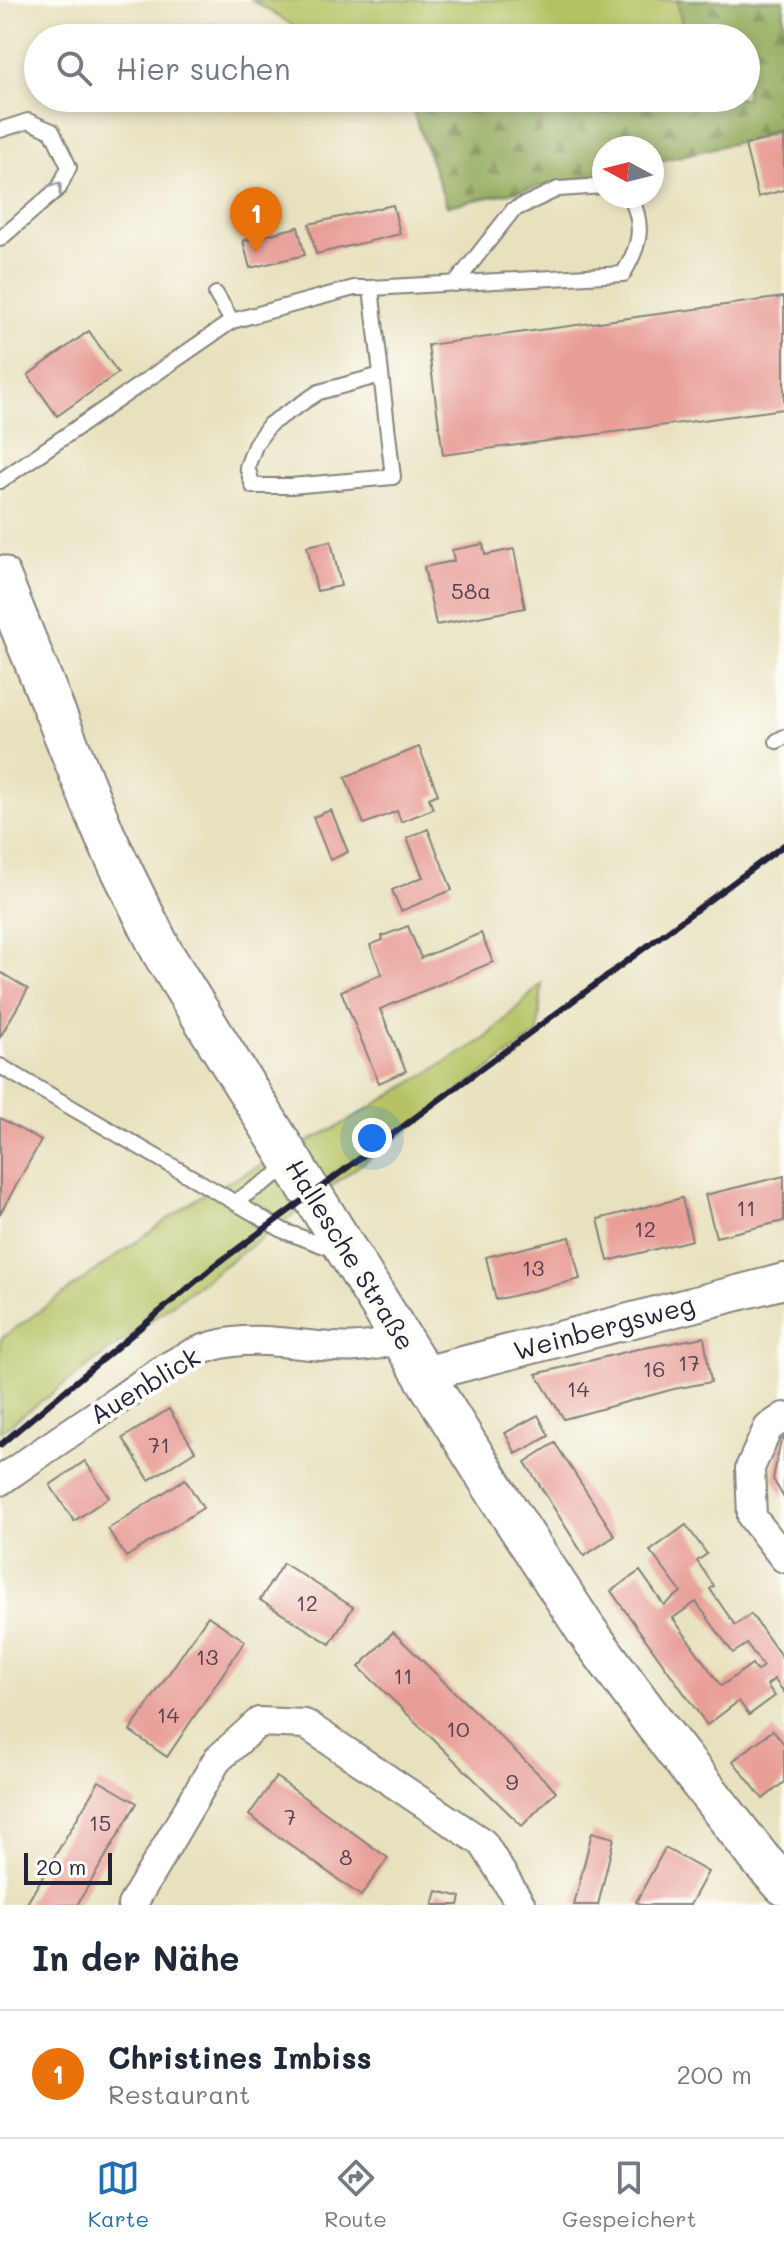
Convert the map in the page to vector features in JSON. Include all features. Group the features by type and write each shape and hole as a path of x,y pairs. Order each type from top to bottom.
{"main road":[{"name":"Hallesche Straße","path":"0,576 105,836 170,966 503,1503 586,1630 663,1735 784,1885"}],"street":[{"name":"Weinbergsweg","path":"424,1374 784,1281"},
{"name":"Auenblick","path":"0,1481 137,1387 177,1362 213,1346 277,1340 353,1348 401,1337"},
{"path":"784,1417 768,1428 750,1468 752,1517 784,1558"},
{"path":"132,1905 217,1760 259,1722 305,1724 483,1843 521,1905"}],"lane":[{"path":"0,130 28,121 52,131 69,167 59,188 0,239"},
{"path":"455,284 513,210 558,189 592,187"},
{"path":"0,481 232,321 354,288 623,274 636,253 640,216 636,208"},
{"path":"371,288 393,477 291,486 253,486 247,467 256,443 270,424 319,392 381,375"},
{"path":"216,294 232,321"},
{"path":"0,1066 284,1231 350,1256"},
{"path":"236,1201 293,1164"}],"green space":[{"path":"252,0 677,0 682,24 291,24"},
{"path":"677,0 784,0 784,131 664,160 664,136 592,136 592,176 447,206 413,112 760,112 760,24 682,24"},
{"path":"542,983 538,1033 0,1432 2,1338 200,1196 339,1126 486,1038"}],"building":[{"path":"784,135 784,190 758,197 745,145"},
{"path":"393,205 400,234 316,254 309,224"},
{"path":"298,227 305,255 250,268 243,241"},
{"path":"784,297 784,409 443,455 428,345"},
{"path":"89,331 118,373 57,416 28,375"},
{"path":"331,541 341,586 317,591 307,546"},
{"path":"483,544 485,555 514,549 525,608 436,625 424,567 454,561 452,550"},
{"path":"419,747 438,794 429,798 433,809 401,822 397,811 364,824 345,777"},
{"path":"331,810 348,852 330,860 313,817"},
{"path":"428,829 452,890 401,911 392,890 423,877 407,838"},
{"path":"408,926 421,958 481,933 493,962 380,1009 406,1071 379,1083 341,991 382,974 370,945 383,940 382,936"},
{"path":"0,972 28,989 0,1037"},
{"path":"0,1118 41,1141 0,1214"},
{"path":"784,1176 784,1221 716,1237 705,1195"},
{"path":"682,1198 692,1240 608,1261 598,1219"},
{"path":"570,1237 580,1279 496,1300 486,1257"},
{"path":"704,1337 711,1382 564,1419 536,1374 633,1350"},
{"path":"169,1409 195,1451 149,1480 123,1438"},
{"path":"538,1415 549,1436 516,1454 505,1433"},
{"path":"784,1438 784,1498 773,1479"},
{"path":"555,1443 615,1536 584,1556 525,1462"},
{"path":"85,1461 109,1497 74,1521 50,1485"},
{"path":"185,1479 203,1508 126,1557 108,1529"},
{"path":"686,1525 707,1554 697,1561 714,1586 710,1589 735,1625 751,1614 784,1660 784,1692 774,1679 767,1685 775,1696 749,1715 739,1701 707,1725 611,1591 640,1571 664,1605 681,1592 650,1551","holes":["696,1602 733,1653 747,1644 763,1666 757,1671 752,1664 721,1686 673,1618"]},
{"path":"283,1563 353,1607 330,1644 260,1600"},
{"path":"208,1616 245,1641 167,1757 130,1731"},
{"path":"393,1632 556,1791 522,1826 359,1667"},
{"path":"773,1730 784,1744 784,1782 763,1799 733,1761"},
{"path":"276,1777 388,1858 361,1896 249,1815"},
{"path":"99,1781 137,1803 77,1905 26,1905"},
{"path":"592,1832 614,1838 598,1905 574,1905"},
{"path":"665,1848 708,1872 690,1905 643,1905 636,1902"},
{"path":"437,1891 461,1897 459,1905 433,1905"}],"railway":[{"path":"0,1445 213,1267 784,845"}],"place":[{"name":"Christines Imbiss","path":"256,253"}]}
